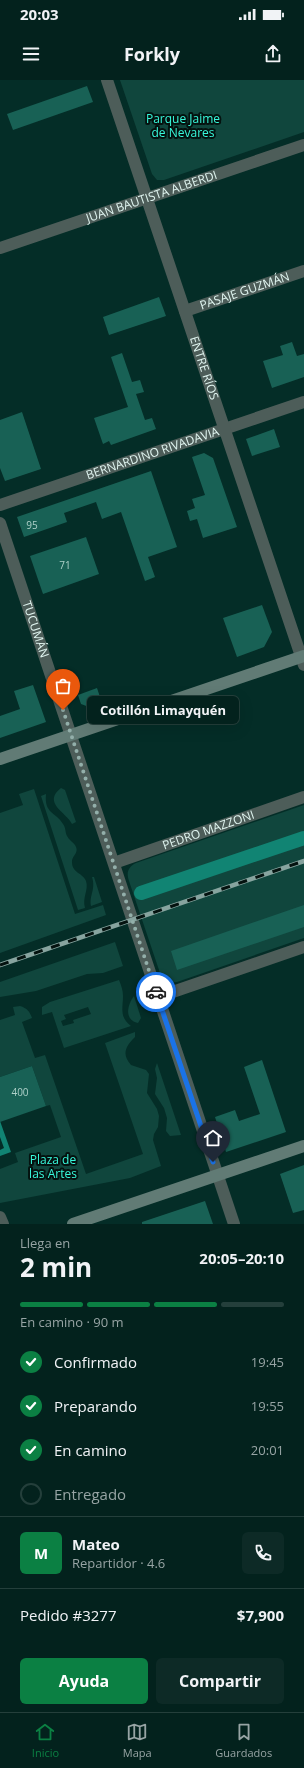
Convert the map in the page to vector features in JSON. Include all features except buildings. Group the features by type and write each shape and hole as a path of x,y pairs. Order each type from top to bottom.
{"main road":[{"path":"0,759 303,659"},
{"path":"73,1224 304,1146"}],"street":[{"name":"ENTRE RÍOS","path":"107,80 303,659"},
{"name":"JUAN BAUTISTA ALBERDI","path":"0,248 304,145"},
{"name":"PASAJE GUZMÁN","path":"185,311 304,271"},
{"name":"BERNARDINO RIVADAVIA","path":"0,505 304,402"},
{"name":"TUCUMÁN","path":"0,523 234,1224"},
{"name":"PEDRO MAZZONI","path":"114,863 304,797"},
{"path":"158,997 304,947"},
{"path":"0,1217 3,1224"}],"green space":[{"name":"Parque Jaime de Nevares","path":"120,80 304,80 304,132 164,180 157,180 152,174"},
{"path":"61,788 65,790 76,822 72,824 55,803 54,798 56,793"},
{"path":"34,789 75,914 103,905 106,915 0,953 0,813 23,805 19,794"},
{"path":"46,794 46,801 49,809 63,824 67,836 77,850 72,860 72,866 85,878 87,884 84,900 85,908 78,910 41,796"},
{"path":"304,805 304,938 177,982 169,982 165,980 161,976 129,881 129,868 136,863"},
{"path":"92,877 94,877 102,902 91,906 93,885"},
{"path":"115,942 123,966 103,973 87,974 36,991 0,997 0,982"},
{"path":"119,980 123,994 123,1016 127,1023 131,1026 64,1048 52,1012 42,1015 42,1007 50,1002","holes":["88,1007 91,1014 73,1020 74,1023 63,1026 61,1021 66,1019 64,1015"]},
{"path":"134,996 141,1018 138,1023 130,1019 128,1012 128,1008"},
{"name":"Plaza de las Artes","path":"20,1006 29,1012 32,1018 22,1022 35,1058 45,1055 86,1174 143,1154 105,1043 135,1032 135,1037 127,1047 125,1054 131,1065 146,1070 149,1074 147,1093 157,1109 159,1116 158,1127 154,1134 153,1140 161,1166 130,1178 0,1203 0,1169 18,1162 15,1153 61,1137 50,1105 46,1106 32,1066 0,1077 0,1020 15,1015 13,1007"},
{"path":"157,1063 181,1135 170,1136 166,1131 167,1118 164,1108 155,1094 157,1078 155,1069"}],"shaded area":[{"path":"0,1121 11,1152 0,1156 0,1150 4,1148 0,1137"}],"waterway":[{"path":"141,893 304,838"}],"railway":[{"path":"0,965 304,861"}],"way so far":[{"path":"63,710 156,992"}],"place":[{"name":"Cotillón Limayquén","path":"63,710"}],"route":[{"path":"156,992 213,1162"}]}
